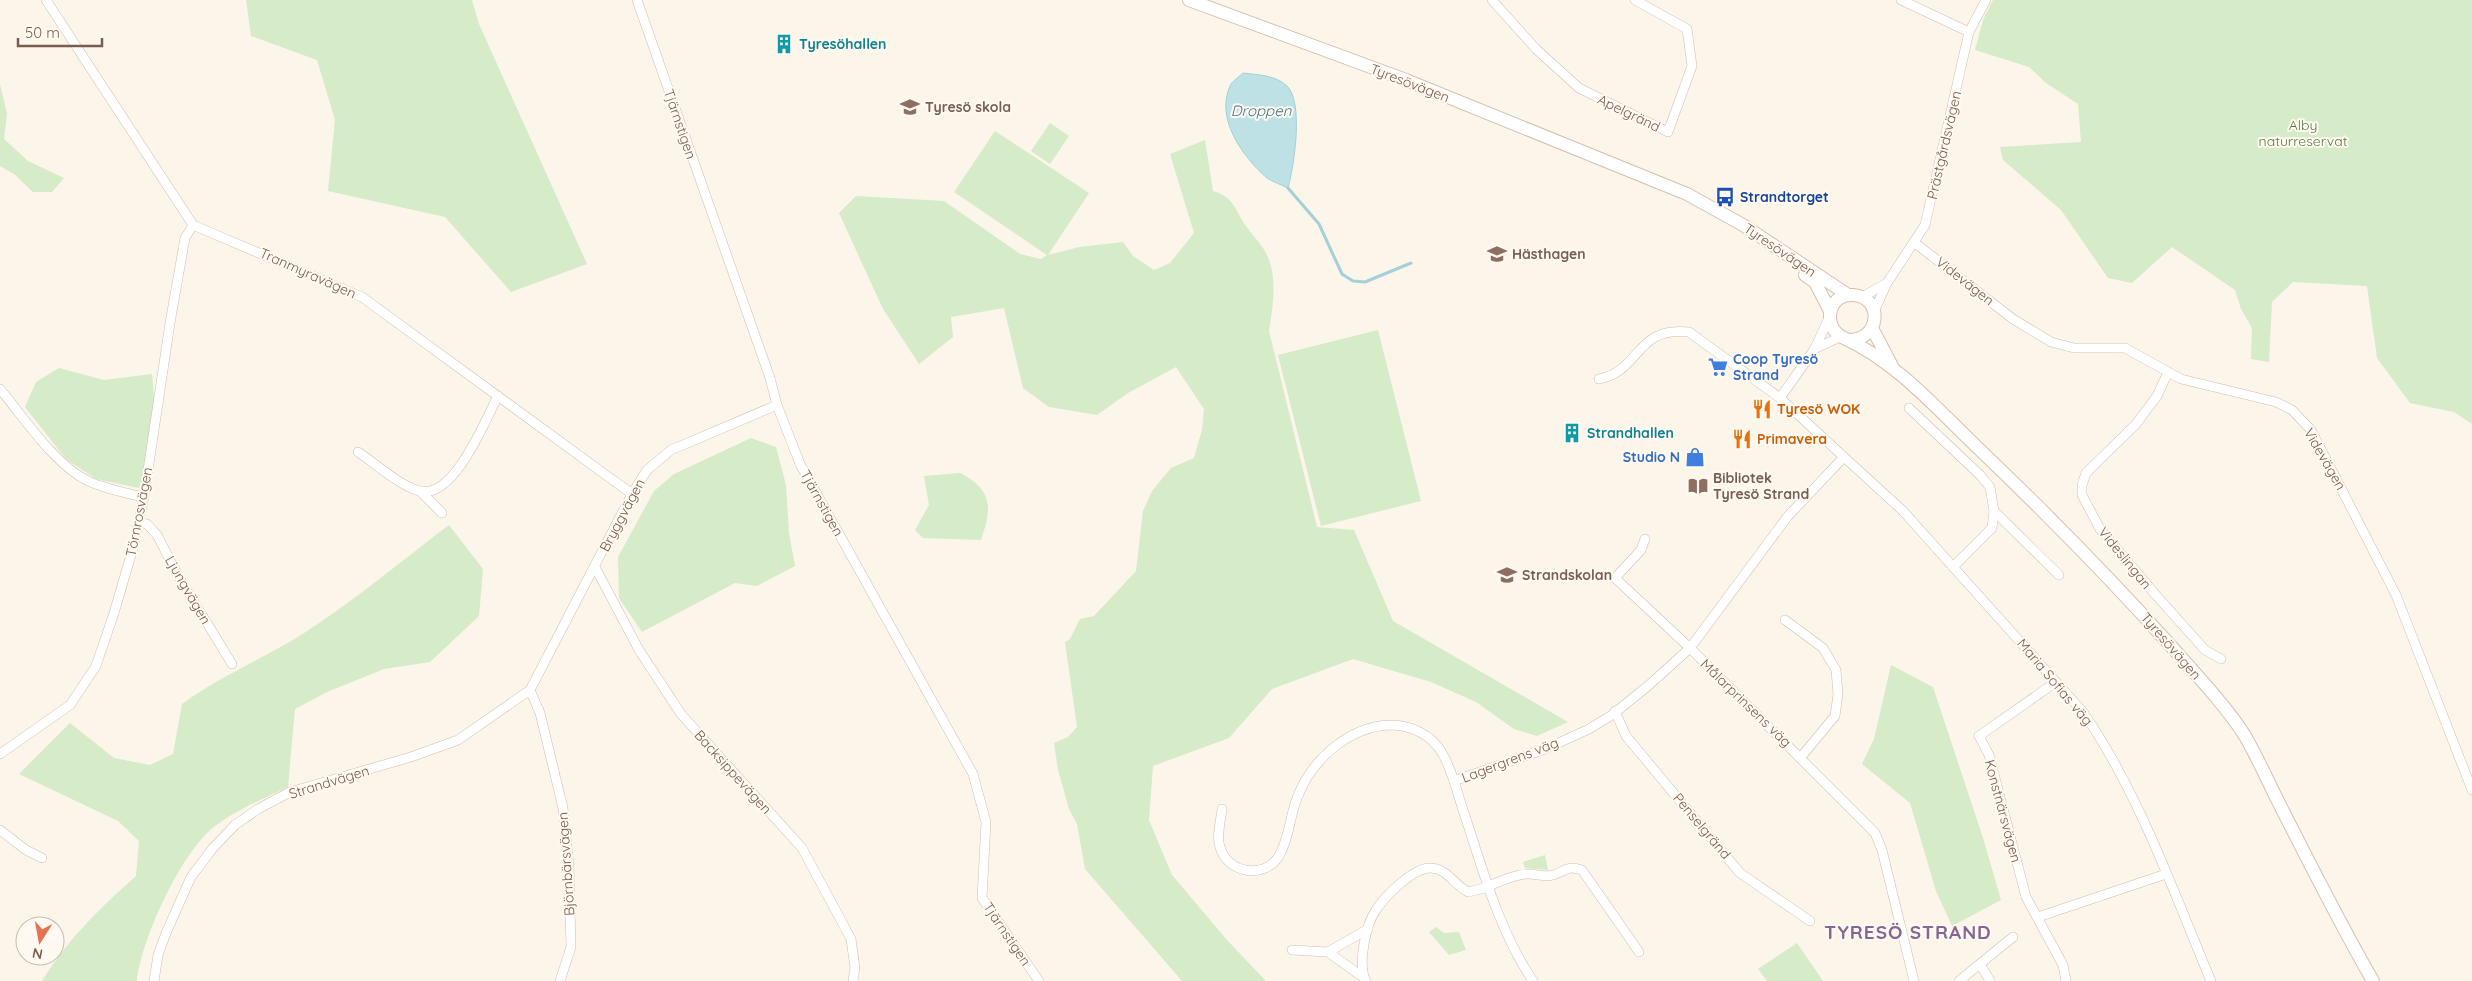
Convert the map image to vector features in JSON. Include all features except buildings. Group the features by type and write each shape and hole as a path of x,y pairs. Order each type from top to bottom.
{"main road":[{"name":"Tyresövägen","path":"1189,0 1406,80 1687,194 1743,224 1848,295 1862,297"},
{"name":"Tyresövägen","path":"1629,169 1740,232 1815,282 1829,315 1831,327 1844,338 1894,368 2103,570 2195,674 2244,735 2344,931 2373,981"},
{"path":"1829,315 1838,299 1848,295"},
{"path":"1844,338 1862,338 1872,328 1874,312 1868,301 1862,297"},
{"name":"Tyresövägen","path":"1872,328 1894,368"}],"street":[{"path":"46,0 193,225"},
{"name":"Tjärnstigen","path":"637,0 770,378 776,405 800,464 973,774 986,822 982,898 1039,981"},
{"name":"Apelgränd","path":"1492,0 1536,49 1579,88 1668,132 1692,66 1687,29 1635,0"},
{"path":"1900,0 1969,32"},
{"name":"Prästgårdsvägen","path":"1874,312 1887,283 1916,243 1925,225 1969,32 1986,0"},
{"name":"Tranmyravägen","path":"193,225 362,297 632,494"},
{"name":"Törnrosvägen","path":"0,754 70,705 96,666 114,613 139,522 183,248 185,238 193,225"},
{"name":"Videvägen","path":"1916,243 2013,319 2051,342 2074,348 2125,348 2168,372 2198,385 2276,402 2292,410 2311,430 2396,595 2472,790"},
{"name":"Prästgårdsvägen","path":"1862,297 1887,283"},
{"path":"1780,398 1814,350 1829,315"},
{"path":"1599,379 1608,377 1623,368 1653,336 1663,332 1680,331 1696,336 1780,398 1844,457"},
{"path":"1814,350 1844,338"},
{"name":"Videslingan","path":"2168,372 2157,396 2136,424 2086,473 2082,485 2082,495 2100,529 2155,594 2205,650 2221,658"},
{"path":"0,389 60,460 87,480 116,491 144,497"},
{"path":"358,452 409,486 420,491 432,492 444,486 451,479 465,458 498,396"},
{"name":"Bryggvägen","path":"530,690 632,494 647,470 672,450 776,405"},
{"path":"1909,408 1990,487 1994,511 1992,528 1953,567"},
{"name":"Maria Sofias väg","path":"1844,457 1903,511 2056,682 2098,733 2143,820 2211,981"},
{"name":"Lagergrens väg","path":"1533,981 1513,947 1489,887 1454,782 1545,749 1589,729 1615,711 1690,648 1788,516 1844,457"},
{"path":"420,491 442,513"},
{"path":"1994,511 2059,575"},
{"name":"Ljungvägen","path":"139,522 147,524 157,535 180,579 232,664"},
{"path":"1645,539 1641,550 1615,578 1690,648"},
{"name":"Backsippevägen","path":"595,567 639,650 681,714 802,848 851,939 855,968 853,981"},
{"name":"Målarprinsens väg","path":"1785,620 1823,648 1836,670 1838,694 1835,716 1801,757"},
{"name":"Målarprinsens väg","path":"1690,648 1875,833 1882,850 1914,981"},
{"name":"Konstnärsvägen","path":"2056,682 1979,736 1989,755 2026,896 2063,965 2066,981"},
{"name":"Strandvägen","path":"154,981 158,954 192,876 213,848 235,825 258,809 290,792 412,757 458,740 530,690"},
{"name":"Björnbärsvägen","path":"530,690 540,713 563,808 570,866 571,947 560,981"},
{"name":"Penselgränd","path":"1615,711 1626,736 1740,873 1810,920"},
{"path":"1222,809 1219,845 1223,855 1230,865 1245,871 1258,870 1270,866 1279,856 1297,799 1304,783 1314,768 1330,751 1351,737 1390,725 1415,730 1426,735 1442,753 1454,782"},
{"path":"0,830 26,850 42,858"},
{"path":"1365,979 1362,956 1368,929 1375,910 1414,872 1427,868 1443,871 1462,889 1468,892 1489,887 1516,875 1528,873 1554,875 1566,868 1573,867 1582,870 1640,952"},
{"path":"2038,917 2166,874"},
{"path":"1328,952 1368,929"},
{"path":"1959,981 2013,937"},
{"path":"1292,950 1328,952 1365,979"},
{"path":"1980,964 1990,981"}],"green space":[{"path":"246,0 472,0 479,24 587,264 511,292 445,217 328,191 335,120 317,60 251,36"},
{"name":"Alby naturreservat","path":"1993,0 2472,0 2472,424 2454,412 2410,403 2377,358 2367,286 2293,282 2272,302 2269,362 2251,359 2252,328 2241,309 2235,290 2172,247 2132,283 2108,278 2061,210 2003,160 2000,147 2081,142 2078,104 2046,83 2029,67 1975,50 1983,20"},
{"path":"0,84 7,114 4,139 28,161 64,178 52,192 33,192 14,174 0,166"},
{"path":"1050,123 1069,136 1050,164 1031,151"},
{"path":"995,131 1089,193 1048,255 1079,247 1123,242 1133,256 1154,270 1170,263 1194,233 1170,154 1205,140 1213,191 1230,201 1263,248 1271,267 1274,289 1269,331 1317,527 1354,530 1393,621 1568,722 1537,736 1514,729 1476,702 1431,682 1353,659 1272,689 1229,738 1153,766 1149,820 1172,875 1227,940 1266,981 1182,981 1085,869 1077,824 1069,809 1058,770 1054,743 1068,737 1077,727 1065,642 1070,639 1080,619 1094,616 1136,571 1143,511 1152,491 1171,468 1194,458 1202,430 1204,409 1176,367 1128,393 1097,415 1049,407 1023,388 1004,308 951,317 953,337 919,364 883,309 839,213 856,196 944,201 1020,254 1041,259 1047,255 954,192"},
{"path":"1378,330 1421,501 1321,526 1278,355"},
{"path":"59,368 104,380 152,374 155,410 143,489 96,479 66,459 25,407 36,382"},
{"path":"751,438 776,447 786,485 789,533 795,566 757,586 735,583 642,632 619,598 618,557 654,491 674,474"},
{"path":"960,473 979,486 987,501 987,518 981,540 923,538 915,530 929,505 924,476"},
{"path":"449,525 483,569 479,616 430,662 384,669 327,692 295,709 288,787 232,814 202,838 176,876 154,921 140,964 137,981 42,981 52,966 65,966 65,948 73,938 109,900 136,876 139,841 118,821 19,774 70,723 114,758 150,765 173,754 182,704 211,685 301,635 358,595"},
{"path":"1891,665 1933,687 1983,838 2001,900 1952,926 1936,891 1910,803 1862,764 1874,739"},
{"path":"1545,855 1548,870 1525,868 1523,862"},
{"path":"1436,927 1444,933 1459,932 1466,950 1449,955 1429,932"},
{"path":"1797,943 1823,981 1767,981 1758,969"}],"water":[{"name":"Droppen","path":"1243,73 1266,76 1283,82 1292,94 1295,106 1296,135 1293,165 1288,188 1267,178 1258,169 1241,148 1229,124 1226,99 1231,84"}],"waterway":[{"path":"1288,188 1319,224 1342,274 1353,281 1365,282 1411,263"}],"place":[{"name":"Tyresöhallen","path":"784,44"},
{"name":"Tyresö skola","path":"910,107"},
{"name":"Strandtorget","path":"1725,197"},
{"name":"Hästhagen","path":"1497,254"},
{"name":"Coop Tyresö Strand","path":"1718,367"},
{"name":"Tyresö WOK","path":"1762,409"},
{"name":"Strandhallen","path":"1572,433"},
{"name":"Primavera","path":"1742,439"},
{"name":"Studio N","path":"1695,457"},
{"name":"Bibliotek Tyresö Strand","path":"1698,486"},
{"name":"Strandskolan","path":"1507,575"}],"district":[{"name":"TYRESÖ STRAND","path":"1908,932"}]}
